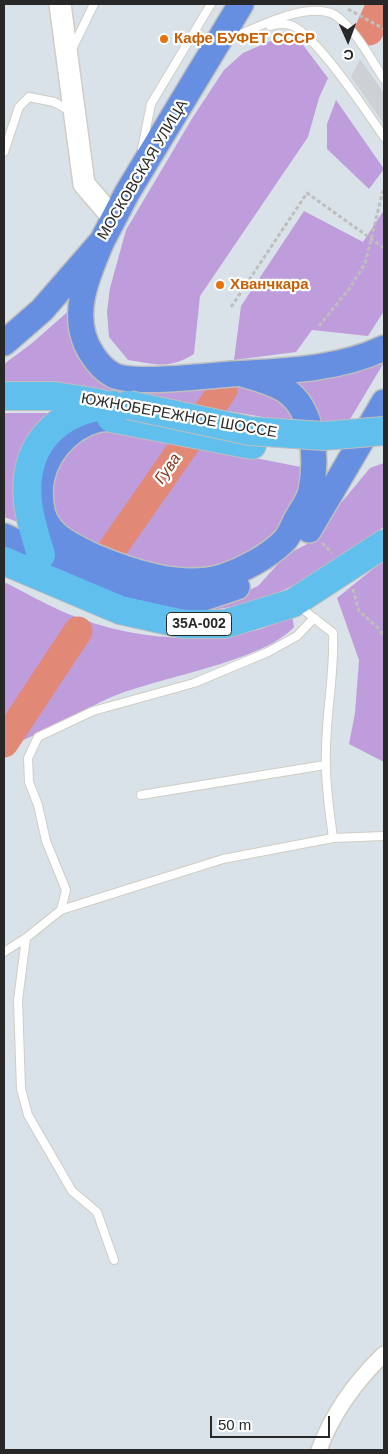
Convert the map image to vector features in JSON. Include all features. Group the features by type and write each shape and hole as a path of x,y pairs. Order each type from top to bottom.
{"highway":[{"name":"ЮЖНОБЕРЕЖНОЕ ШОССЕ","path":"4,396 54,396 252,445 298,451 341,451 384,444"},
{"path":"41,555 28,503 29,482 34,453 61,420 92,406 121,412"},
{"name":"ЮЖНОБЕРЕЖНОЕ ШОССЕ","path":"121,412 250,431 323,436 384,431"},
{"name":"35А-002","path":"4,561 120,610 183,624 225,624 304,610 384,544"}],"main road":[{"name":"МОСКОВСКАЯ УЛИЦА","path":"4,343 42,310 102,241 137,177 241,4"},
{"path":"102,241 86,277 80,304 82,329 88,347 99,364 114,376 137,379 242,374 328,365 384,348"},
{"path":"121,412 85,423 60,443 51,455 42,477 40,506 46,524 63,542 115,565 156,577 184,580 221,577 261,558 285,541 311,494 313,477 312,438 300,407 285,391 242,374"},
{"path":"4,536 84,574 133,591 201,599 234,589 286,556 310,529 384,402"}],"street":[{"path":"60,4 84,184 114,219"},
{"path":"319,1450 328,1426 350,1390 384,1354"}],"lane":[{"path":"68,57 94,4"},
{"path":"137,177 150,104 211,4"},
{"path":"218,44 291,12 318,10 333,14 355,37 384,78"},
{"path":"254,29 280,24 293,26 310,40 384,137"},
{"path":"4,152 19,107 29,98 54,102 76,114"},
{"path":"62,910 66,890 46,841 38,805 29,782 28,758 38,737 93,711 194,682 268,652 297,636 304,610 333,633 335,661 329,696 326,766 333,838"},
{"path":"141,795 326,766"},
{"path":"4,952 26,938 62,910 223,859 333,838 384,836"},
{"path":"26,938 18,1000 21,1089 28,1115 72,1191 97,1212 114,1260"}],"path":[{"path":"345,8 383,29"},
{"path":"319,326 349,289 365,264 384,186"},
{"path":"231,307 307,194 384,248"},
{"path":"351,581 359,611 384,637"}],"shaded area":[{"path":"286,38 300,41 328,78 319,98 308,137 200,296 194,354 169,364 128,360 109,337 107,312 110,288 126,230 193,117 224,70 243,53 273,40"},
{"path":"360,59 384,93 384,124 351,77"},
{"path":"336,100 384,169 369,189 327,149 327,124"},
{"path":"384,210 384,311 368,336 312,330 296,352 234,360 241,306 304,211 363,242"},
{"path":"72,308 88,363 248,385 278,398 288,408 298,423 181,403 4,386 4,364 31,344"},
{"path":"383,364 349,421 317,422 291,376 346,372"},
{"path":"4,413 57,413 18,522 4,517"},
{"path":"101,428 301,467 301,494 297,513 258,554 192,574 84,546 47,508 53,464 63,450"},
{"path":"384,463 384,527 343,556 276,594 255,601 233,607 210,610 156,609 231,598 258,586 286,555 307,544 370,468"},
{"path":"384,560 384,762 349,744 355,713 359,660 337,598"},
{"path":"4,582 42,602 89,622 136,633 184,638 233,635 261,629 292,616 294,627 278,640 233,660 127,691 107,699 60,725 21,741 4,754"}],"waterway":[{"name":"Гува","path":"369,31 381,4"},
{"name":"Гува","path":"113,548 223,390"},
{"name":"Гува","path":"4,743 78,631"}],"place":[{"name":"Кафе БУФЕТ СССР","path":"164,39"},
{"name":"Хванчкара","path":"220,285"}]}
